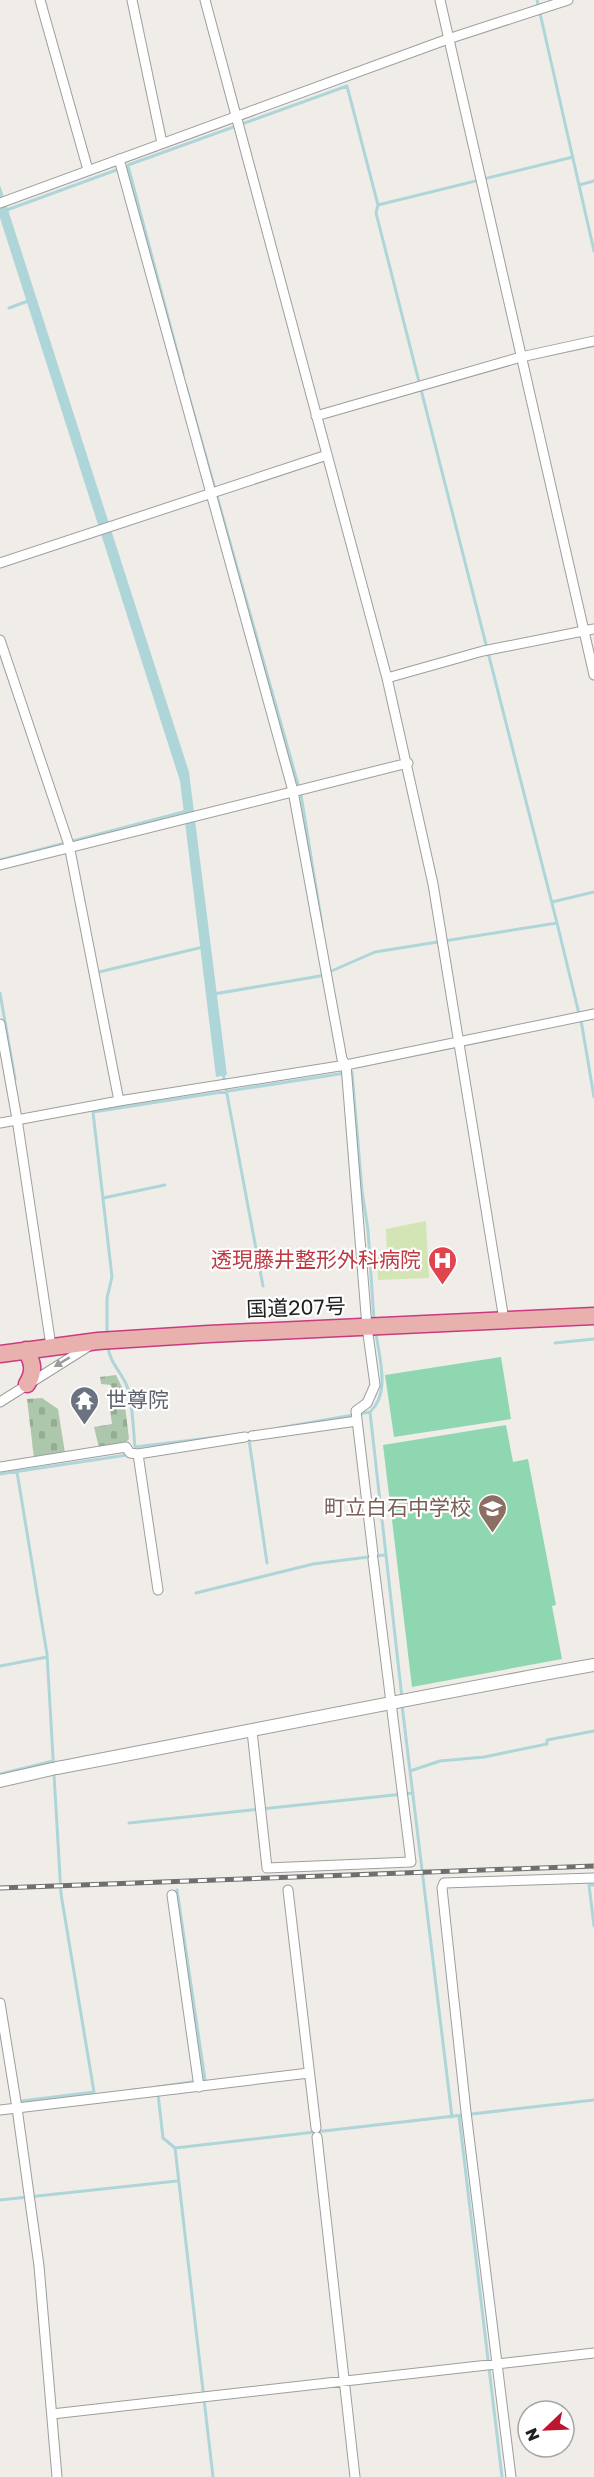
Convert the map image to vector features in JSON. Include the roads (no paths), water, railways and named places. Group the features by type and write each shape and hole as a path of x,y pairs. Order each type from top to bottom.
{"highway":[{"name":"国道207号","path":"0,1354 104,1341 594,1316"},
{"path":"26,1350 34,1373 27,1384"}],"street":[{"path":"39,0 88,170"},
{"path":"132,0 162,143"},
{"path":"205,0 408,763 443,940 504,1320"},
{"path":"440,0 594,675"},
{"path":"5,201 88,170 121,165 162,143 236,123 448,39 568,0"},
{"path":"0,1467 126,1447 130,1454 138,1454 249,1437 357,1416 367,1403 375,1385 372,1327 347,1070 342,1059 326,974 297,790 215,492 121,165"},
{"path":"316,416 521,357 594,341"},
{"path":"0,563 327,455"},
{"path":"387,678 487,650 594,629"},
{"path":"0,640 68,844 119,1101"},
{"path":"0,865 68,844 181,820 408,763"},
{"path":"0,1123 225,1084 347,1070 459,1041 594,1014"},
{"path":"0,1024 17,1119 51,1346"},
{"path":"0,1402 27,1384 104,1341"},
{"path":"252,1731 267,1868 411,1862 401,1794 398,1701 373,1556 357,1416"},
{"path":"138,1454 158,1590"},
{"path":"0,1781 398,1701 594,1665"},
{"path":"511,2477 491,2365 442,1888 444,1883 594,1878"},
{"path":"288,1890 355,2477"},
{"path":"172,1895 199,2083"},
{"path":"0,2003 39,2266 57,2477"},
{"path":"0,2110 158,2092 199,2083 309,2073"},
{"path":"52,2414 594,2353"}],"water":[{"path":"0,185 189,772 227,1075 216,1077 180,781 0,218"}],"waterway":[{"path":"537,0 594,251"},
{"path":"128,165 347,86 378,205 573,157"},
{"path":"128,166 183,374"},
{"path":"4,211 119,169"},
{"path":"579,185 594,181"},
{"path":"378,205 376,213 582,1026 594,1097"},
{"path":"9,308 28,301"},
{"path":"186,386 301,795 322,925"},
{"path":"0,860 187,811"},
{"path":"552,902 594,892"},
{"path":"214,994 320,976 375,952 557,923"},
{"path":"99,972 203,947"},
{"path":"0,993 15,1079"},
{"path":"107,1334 107,1298 112,1277 93,1112 352,1072 362,1191 368,1230 374,1320"},
{"path":"223,1073 263,1286"},
{"path":"103,1198 165,1185"},
{"path":"376,1333 382,1385 380,1395 370,1412 402,1698"},
{"path":"555,1343 594,1339"},
{"path":"108,1346 111,1358 128,1389 135,1447 226,1436"},
{"path":"279,1428 370,1412"},
{"path":"248,1433 267,1563"},
{"path":"0,1474 127,1455"},
{"path":"17,1472 47,1654 61,1894 94,2092 21,2101"},
{"path":"196,1593 313,1564 384,1555"},
{"path":"0,1666 47,1657"},
{"path":"402,1705 452,2117"},
{"path":"410,1771 440,1761 484,1757 547,1744 547,1740 594,1731"},
{"path":"0,1774 53,1761"},
{"path":"129,1823 413,1793"},
{"path":"594,1885 589,1885 594,1926"},
{"path":"157,2087 205,2080 177,1890"},
{"path":"132,2090 157,2088"},
{"path":"158,2094 163,2138 175,2148"},
{"path":"213,2477 175,2148 594,2100"},
{"path":"459,2116 502,2477"},
{"path":"0,2200 177,2181"}],"railway":[{"path":"0,1888 594,1866"}],"place":[{"name":"透現藤井整形外科病院","path":"442,1286"},
{"name":"世尊院","path":"85,1426"},
{"name":"町立白石中学校","path":"492,1534"}]}
